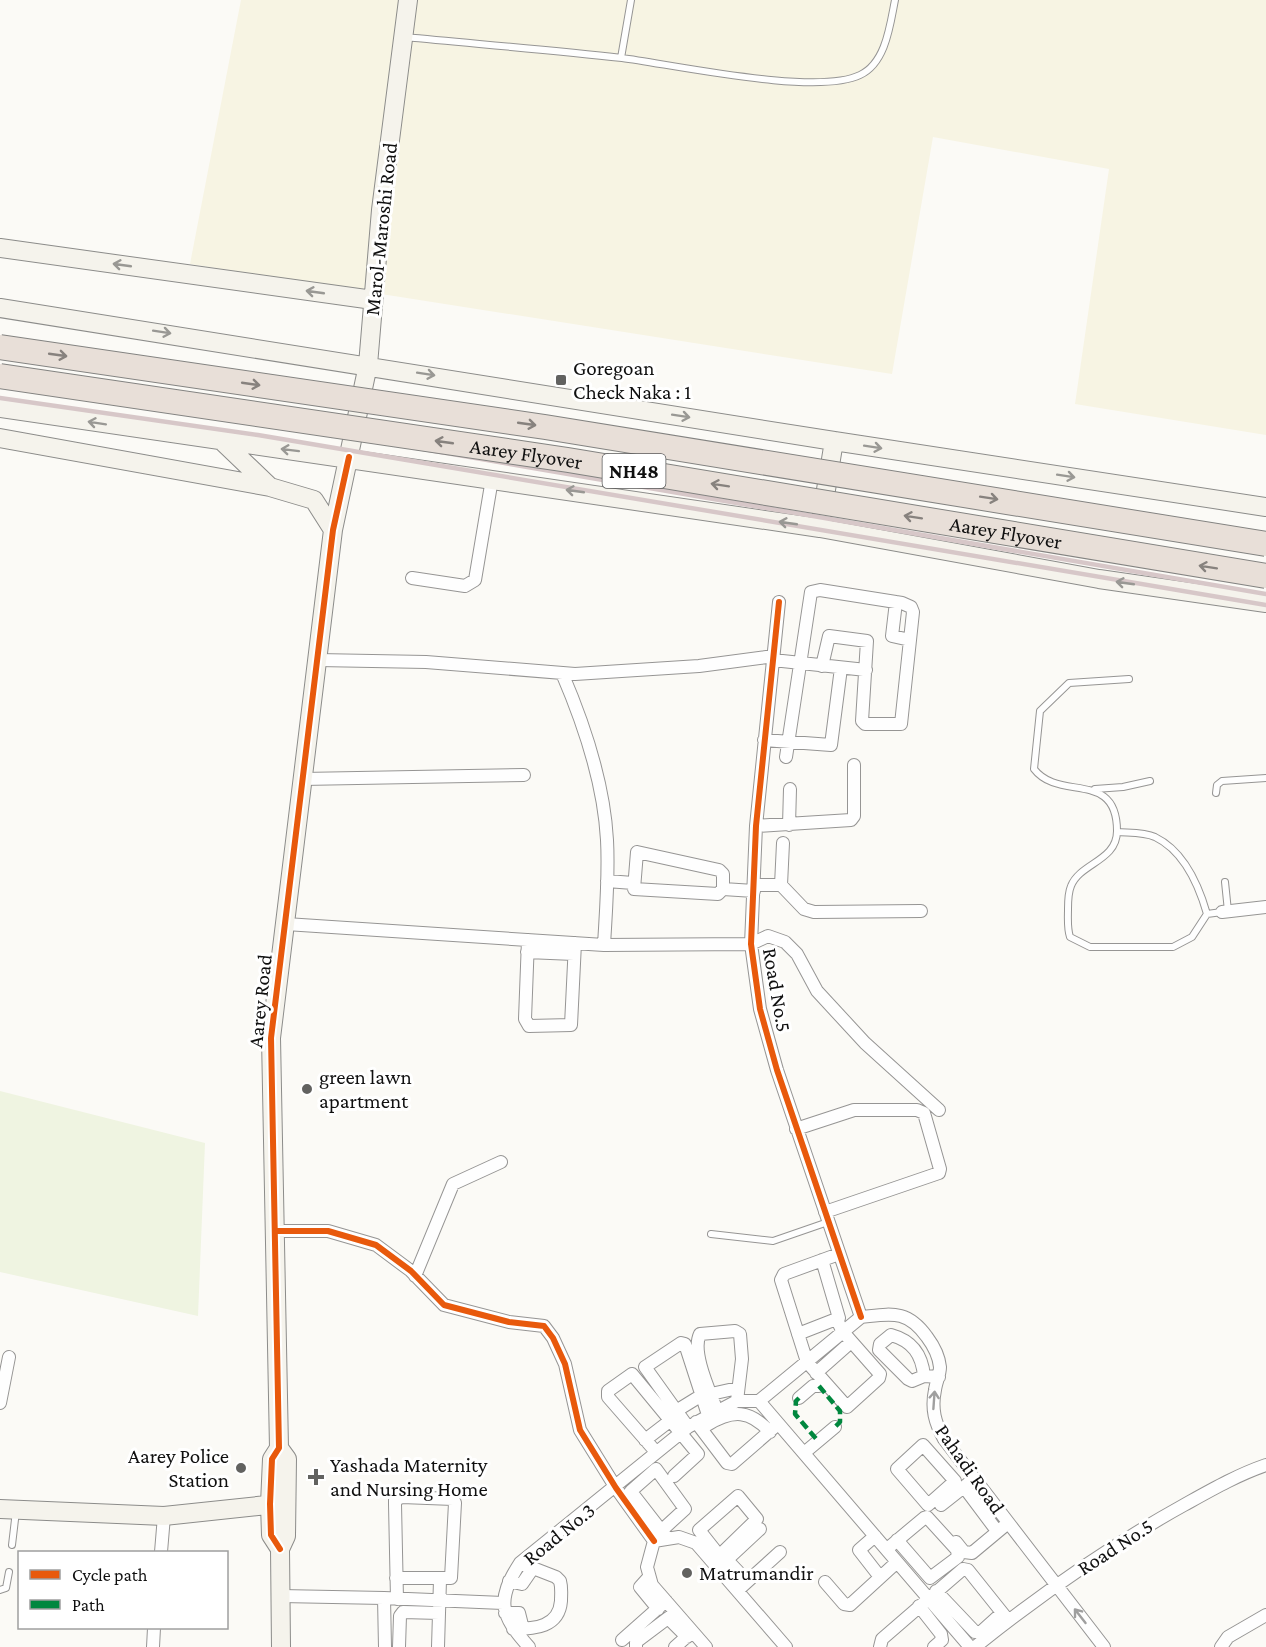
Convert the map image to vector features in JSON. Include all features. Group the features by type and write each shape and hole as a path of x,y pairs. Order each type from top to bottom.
{"highway":[{"name":"Aarey Flyover","path":"0,347 545,427 1266,544"},
{"name":"Aarey Flyover","path":"0,376 568,460 1266,576"}],"main road":[{"name":"Marol-Maroshi Road","path":"349,457 368,365 373,300 408,0"},
{"path":"0,248 373,300"},
{"path":"0,308 834,441 1266,507"},
{"path":"0,408 223,442 349,457 820,528 1100,579 1266,603"},
{"path":"0,438 270,487 314,500 333,530"},
{"path":"820,528 834,441"},
{"path":"223,442 270,487"},
{"name":"Aarey Road","path":"281,1647 280,1549 271,1535 278,1504 272,1459 279,1448 271,1038 333,530 349,457"},
{"path":"1188,592 1210,603 1266,613"},
{"path":"8,1509 164,1516 278,1504"}],"street":[{"path":"412,578 465,586 475,580 492,479"},
{"path":"786,758 810,597 814,590 896,602 911,607 910,640 901,724 865,724 862,721 867,641 831,635 826,641 822,666"},
{"name":"Road No.5","path":"779,602 756,825 751,944 760,1009 796,1129 861,1317"},
{"path":"896,602 892,636 910,640"},
{"path":"318,660 426,662 562,673 699,666 773,658 866,670"},
{"path":"764,740 831,745 841,668"},
{"path":"562,673 595,766 607,839 604,945"},
{"path":"756,825 851,820 854,816 854,765"},
{"path":"302,779 524,775"},
{"path":"789,825 790,789"},
{"path":"783,843 782,885 804,909 814,912 921,911"},
{"path":"723,889 723,874 719,870 638,852 633,883 633,888 636,889 718,894 723,889 782,885"},
{"path":"607,881 633,883"},
{"path":"1225,912 1266,907"},
{"name":"Road No.5","path":"286,924 527,946 574,948 604,945 751,944 768,936 785,942 796,954 817,991 865,1043 939,1110"},
{"path":"527,946 525,1019 529,1026 571,1025 574,948"},
{"path":"796,1129 854,1110 917,1110 924,1113 940,1168 939,1173 826,1217"},
{"path":"415,1276 453,1184 501,1162"},
{"path":"275,1230 328,1231 376,1245 415,1276 444,1305 509,1322 544,1326 553,1338 565,1364 580,1430 615,1488 661,1537 699,1540 723,1564 747,1581"},
{"path":"822,1260 839,1315 837,1320 847,1337 880,1376 850,1405 842,1404 807,1362 781,1277 822,1260 839,1254"},
{"name":"Pahadi Road","path":"861,1317 891,1314 906,1316 919,1326 932,1344 940,1365 933,1411 934,1422 961,1462 1104,1647"},
{"path":"816,1372 847,1337 861,1317"},
{"path":"798,1334 837,1320"},
{"path":"661,1537 631,1491 668,1442 722,1408 738,1388 742,1359 739,1332 704,1332 698,1336 706,1395"},
{"path":"674,1416 645,1367 681,1343 685,1344 706,1395 722,1408 759,1401 807,1362 847,1337"},
{"path":"0,1403 9,1357"},
{"path":"793,1373 809,1391"},
{"path":"696,1641 662,1605 649,1577 649,1553 685,1509 653,1460 645,1440 608,1397 608,1391 628,1375 636,1376 674,1416 692,1427 727,1462 732,1464 774,1428"},
{"path":"924,1376 939,1377"},
{"path":"645,1440 674,1416 706,1395 738,1388"},
{"path":"722,1408 725,1391"},
{"path":"759,1401 774,1428"},
{"path":"692,1427 722,1418 745,1415 757,1418 774,1428 804,1453 927,1598 959,1625 979,1633 1005,1617 968,1570 958,1570 927,1598 882,1639 880,1647"},
{"path":"674,1476 698,1454 692,1427"},
{"path":"804,1453 835,1427"},
{"path":"659,1430 668,1442"},
{"path":"930,1452 944,1439"},
{"path":"922,1446 948,1474 954,1484 931,1504 927,1504 897,1468 922,1446"},
{"path":"615,1488 653,1460"},
{"path":"948,1474 961,1462"},
{"name":"Road No.5","path":"975,1647 1005,1617 1056,1586 1137,1531 1240,1474 1266,1465"},
{"path":"974,1479 936,1509 936,1516 967,1554 1008,1522"},
{"path":"964,1487 998,1531"},
{"name":"Road No.3","path":"504,1608 509,1581 520,1563 615,1488"},
{"path":"396,1578 448,1580 453,1575 455,1503 447,1497 402,1497 395,1500 396,1578 385,1643 400,1643 400,1616 403,1612 439,1606"},
{"path":"699,1540 700,1529 736,1497 740,1497 756,1516 757,1521 722,1553 713,1554"},
{"path":"161,1551 164,1516"},
{"path":"886,1550 897,1540 924,1518 930,1517 958,1553 958,1557 930,1578 897,1540"},
{"path":"723,1564 760,1529"},
{"path":"875,1536 860,1551 880,1577"},
{"path":"738,1590 780,1552"},
{"path":"825,1582 846,1605 880,1577 913,1559"},
{"path":"518,1629 539,1628 555,1618 560,1610 560,1581 556,1577 520,1563"},
{"path":"723,1564 738,1590 786,1647"},
{"path":"509,1581 522,1584 533,1568"},
{"path":"438,1647 440,1580"},
{"path":"281,1596 391,1598 439,1606 504,1608 529,1647"},
{"path":"927,1598 942,1640 934,1647"},
{"path":"622,1640 662,1605"},
{"path":"1221,1647 1228,1637 1266,1615"},
{"path":"636,1647 636,1642 668,1618 696,1641"},
{"path":"959,1625 969,1647"},
{"path":"153,1647 154,1629"},
{"path":"675,1647 696,1641"}],"lane":[{"path":"621,58 631,0"},
{"path":"402,37 621,58 782,81 843,82 863,74 876,61 888,36 895,0"},
{"path":"1129,679 1069,683 1040,711 1034,769 1041,779 1057,784 1095,789 1123,787 1150,781"},
{"path":"1216,793 1217,786 1222,781 1266,778"},
{"path":"1095,789 1107,801 1114,813 1118,832 1114,846 1070,886 1068,921 1070,937 1090,946 1173,947 1192,937 1207,914 1201,893 1188,867 1156,837 1118,832"},
{"path":"1207,914 1225,912 1225,882"},
{"path":"711,1234 773,1241 826,1217"},
{"path":"8,1509 12,1545"},
{"path":"0,1590 6,1588 9,1572"}],"shaded area":[{"path":"241,0 1266,0 1266,435 1075,404 1109,169 933,137 892,374 190,264"}],"green space":[{"path":"0,1091 205,1143 198,1316 0,1272"}],"railway":[{"path":"0,382 260,421 1266,594"},
{"path":"0,398 258,435 1266,605"}],"marked path":[{"path":"819,1386 840,1411 840,1422 835,1427"},
{"path":"799,1398 796,1401 795,1414 818,1441"}],"cycle path":[{"path":"280,1549 271,1535 270,1504 272,1459 279,1448 271,1038 333,530 349,457"},
{"path":"779,602 756,826 751,944 760,1009 777,1070 861,1317"},
{"path":"275,1231 328,1231 376,1245 411,1271 444,1305 509,1322 544,1326 553,1338 565,1364 580,1430 616,1488 654,1541"}],"place":[{"name":"Goregoan Check Naka : 1","path":"561,380"},
{"name":"green lawn apartment","path":"307,1089"},
{"name":"Aarey Police Station","path":"241,1468"},
{"name":"Yashada Maternity and Nursing Home","path":"316,1477"},
{"name":"Matrumandir","path":"687,1573"}]}
